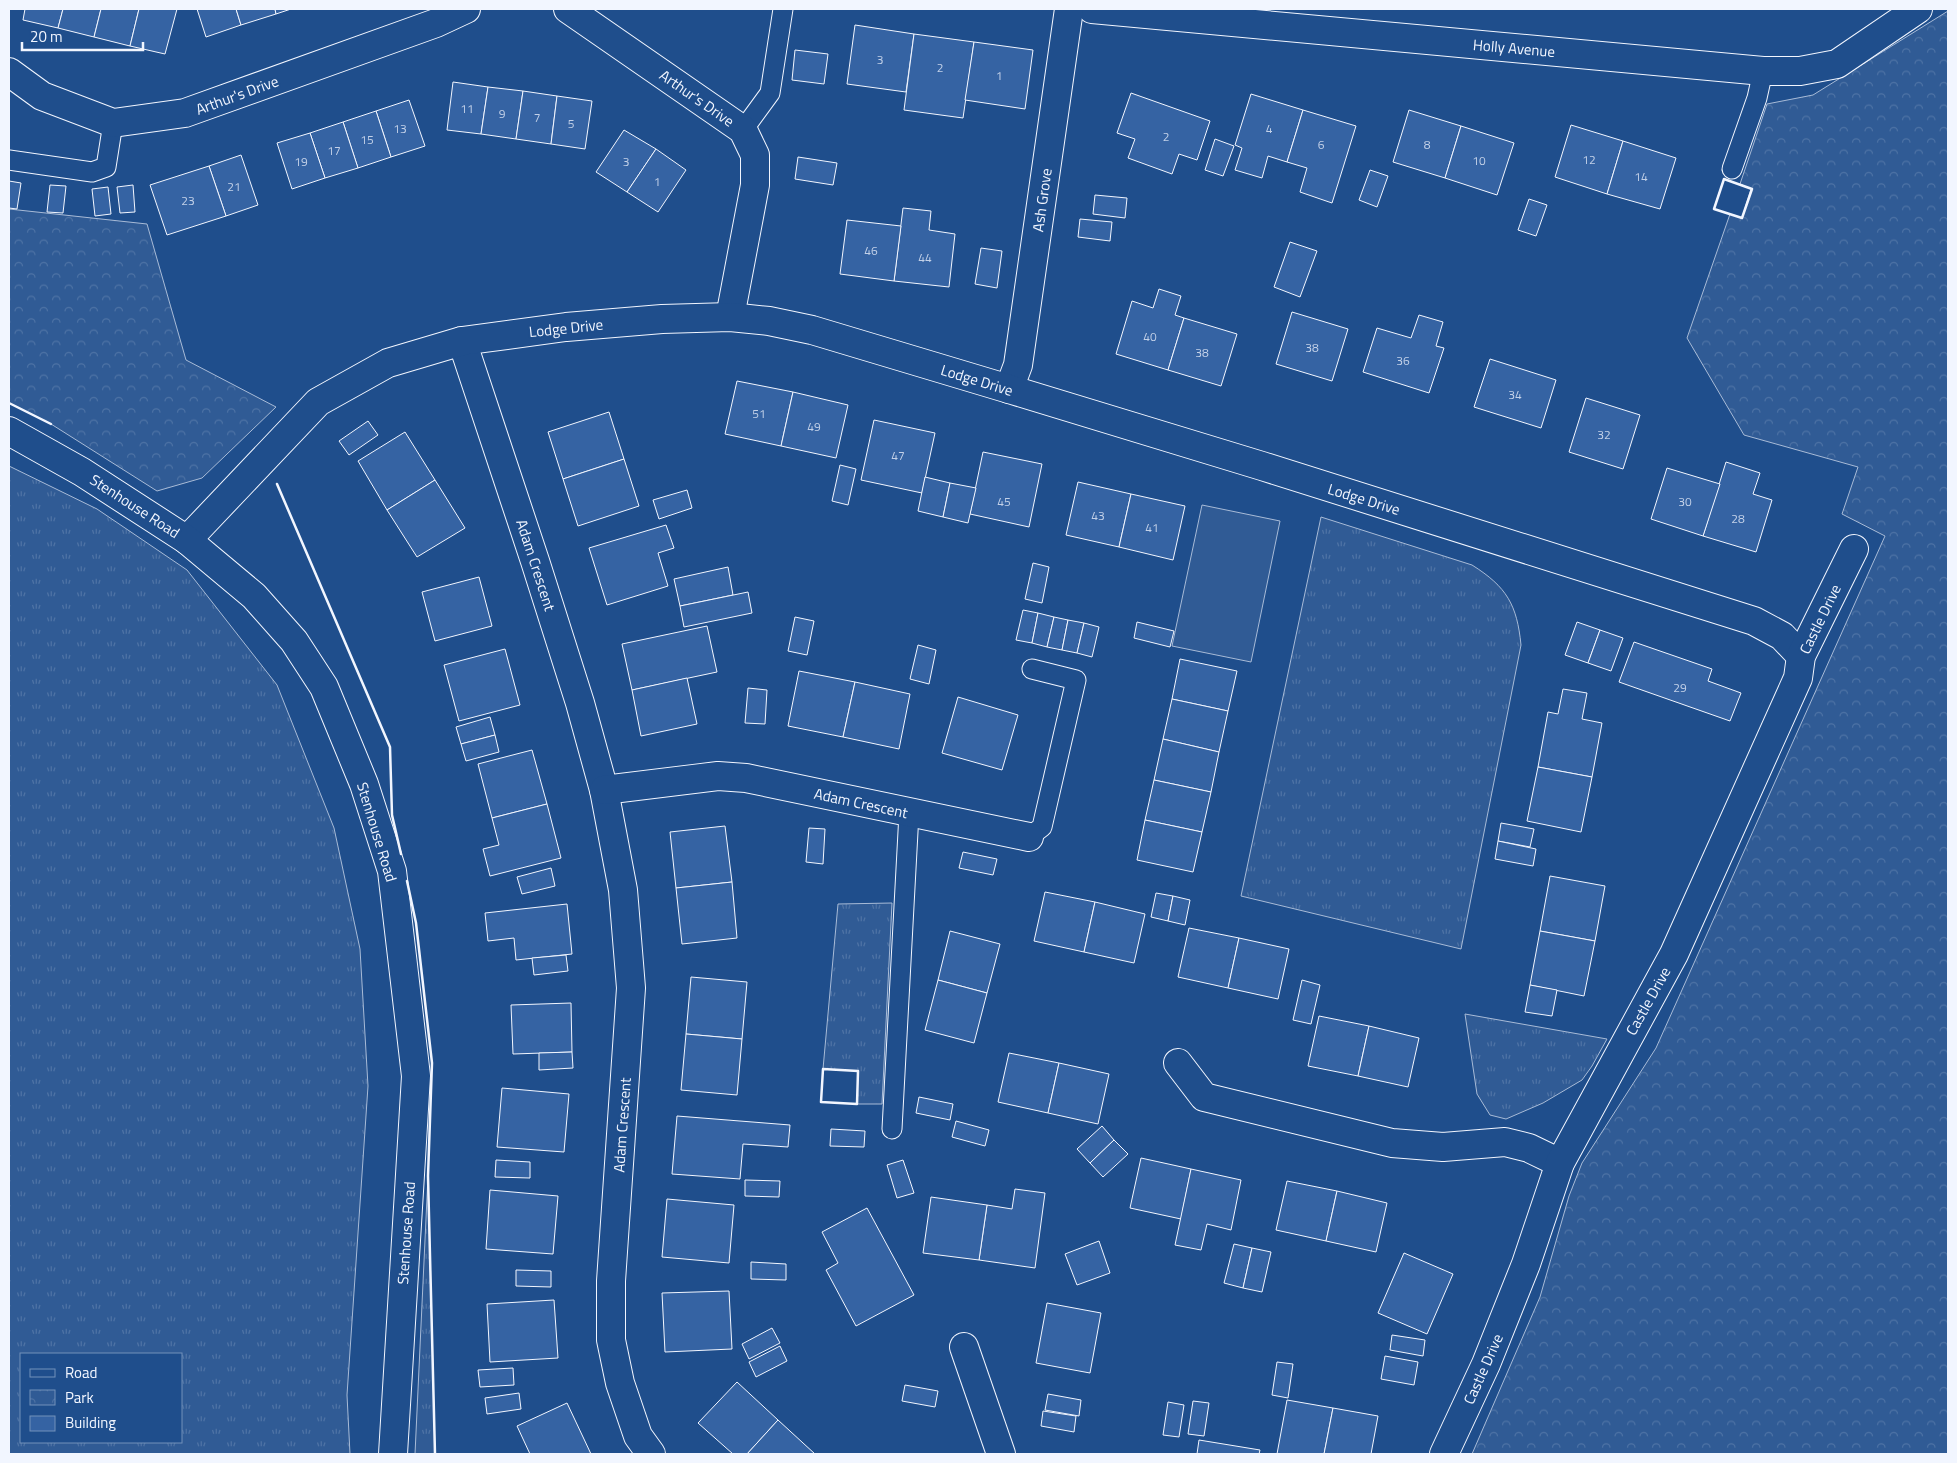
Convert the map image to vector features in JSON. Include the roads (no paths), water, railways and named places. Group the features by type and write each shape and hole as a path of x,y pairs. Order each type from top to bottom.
{"street":[{"name":"Arthur's Drive","path":"9,72 42,96 113,123 185,113 436,23 466,9"},
{"name":"Arthur's Drive","path":"568,9 743,130 755,155 755,185 730,317"},
{"name":"Ash Grove","path":"1008,389 1018,365 1069,9"},
{"name":"Holly Avenue","path":"1092,9 1763,71 1800,71 1837,64 1918,9"},
{"name":"Lodge Drive","path":"187,540 318,402 388,363 462,341 566,327 662,319 730,317 769,321 812,330 1262,466 1754,621 1782,636 1801,656"},
{"name":"Adam Crescent","path":"462,341 536,561 580,703 604,790 623,890 631,988 611,1282 612,1340 620,1383 638,1436 651,1454"},
{"name":"Stenhouse Road","path":"9,431 82,472 187,540 254,596 294,641 324,687 364,784 392,871 416,1076 393,1454"},
{"name":"Castle Drive","path":"1444,1454 1486,1364 1519,1282 1560,1163 1674,954 1798,678 1801,656 1854,549"},
{"name":"Adam Crescent","path":"604,790 728,776 746,778 1029,837"},
{"path":"1178,1063 1204,1097 1392,1143 1443,1147 1505,1142 1529,1148 1560,1163"},
{"path":"964,1347 1001,1454"}],"lane":[{"path":"743,130 770,93 783,9"},
{"path":"1732,169 1758,98 1763,71"},
{"path":"9,160 92,172 106,167 113,123"},
{"path":"1029,837 1042,827 1076,680 1032,669"},
{"path":"892,1129 909,813"}]}
